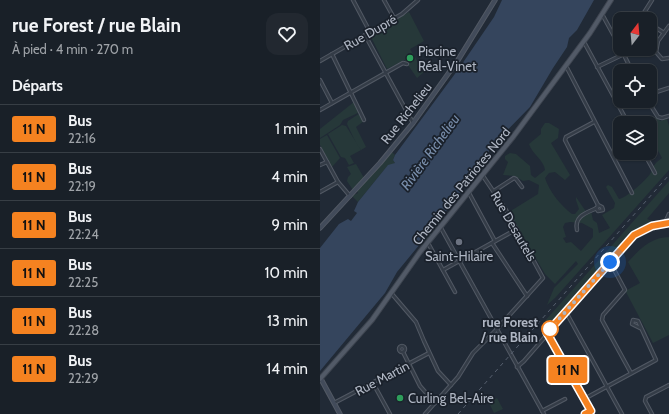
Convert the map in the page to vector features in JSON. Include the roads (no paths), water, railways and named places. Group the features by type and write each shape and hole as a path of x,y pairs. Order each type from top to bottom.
{"main road":[{"name":"Rue Richelieu","path":"321,226 350,196 413,123 458,60 495,0"},
{"name":"Chemin des Patriotes Nord","path":"320,379 365,329 392,294 428,242 483,176 566,66 611,0"},
{"path":"320,379 340,414"}],"street":[{"path":"353,0 370,32"},
{"path":"384,0 394,18"},
{"name":"Rue Dupré","path":"320,61 394,18 418,0"},
{"path":"645,12 652,0"},
{"path":"602,14 613,34"},
{"path":"669,26 658,41 656,52 662,59 669,58"},
{"path":"657,29 664,34"},
{"path":"365,34 413,123"},
{"path":"583,42 624,116"},
{"path":"332,54 364,120"},
{"path":"597,67 620,56"},
{"path":"320,110 403,63 407,64"},
{"path":"566,66 632,193"},
{"path":"320,80 332,103"},
{"path":"657,92 669,88"},
{"path":"652,108 658,117 662,118 669,116"},
{"path":"594,122 566,137 565,140 598,205 602,207 603,210 598,211 596,208"},
{"path":"320,149 338,182 350,196"},
{"path":"648,160 655,173"},
{"path":"320,165 327,162"},
{"name":"Rue Desautels","path":"483,176 517,229 543,278 527,296"},
{"path":"494,192 514,178 522,187"},
{"path":"320,192 338,182"},
{"path":"469,193 495,240"},
{"path":"577,230 576,225 578,218 586,212 596,208 598,205"},
{"path":"517,367 524,361 610,262 639,232 652,226 667,223 669,214"},
{"path":"441,228 543,412 565,399"},
{"path":"443,270 517,229"},
{"path":"428,242 455,292"},
{"path":"425,414 451,385 472,354 527,296 492,242"},
{"path":"610,262 625,290 602,319 631,373"},
{"path":"392,294 416,322 429,353 441,374 451,385"},
{"path":"566,312 622,414"},
{"path":"584,399 656,360 640,328"},
{"path":"547,333 591,413 585,414"},
{"path":"403,352 422,389 436,403"},
{"name":"Rue Martin","path":"334,404 429,353"},
{"path":"373,383 390,414"},
{"path":"652,414 645,402 646,397 669,385"}],"water":[{"name":"Rivière Richelieu","path":"502,0 594,0 577,30 569,38 567,47 530,107 492,146 459,195 432,229 427,225 423,230 425,233 420,244 397,272 385,293 320,371 320,248 339,224 348,219 351,221 357,213 354,211 358,202 388,165 395,163 393,160 395,155 460,67 462,69 464,67 462,64 494,17"}],"railway":[{"path":"458,414 669,175"}],"place":[{"name":"Piscine Réal-Vinet","path":"410,58"},
{"name":"Saint-Hilaire","path":"459,242"},
{"name":"rue Forest / rue Blain","path":"550,329"},
{"name":"Curling Bel-Aire","path":"400,398"}]}
